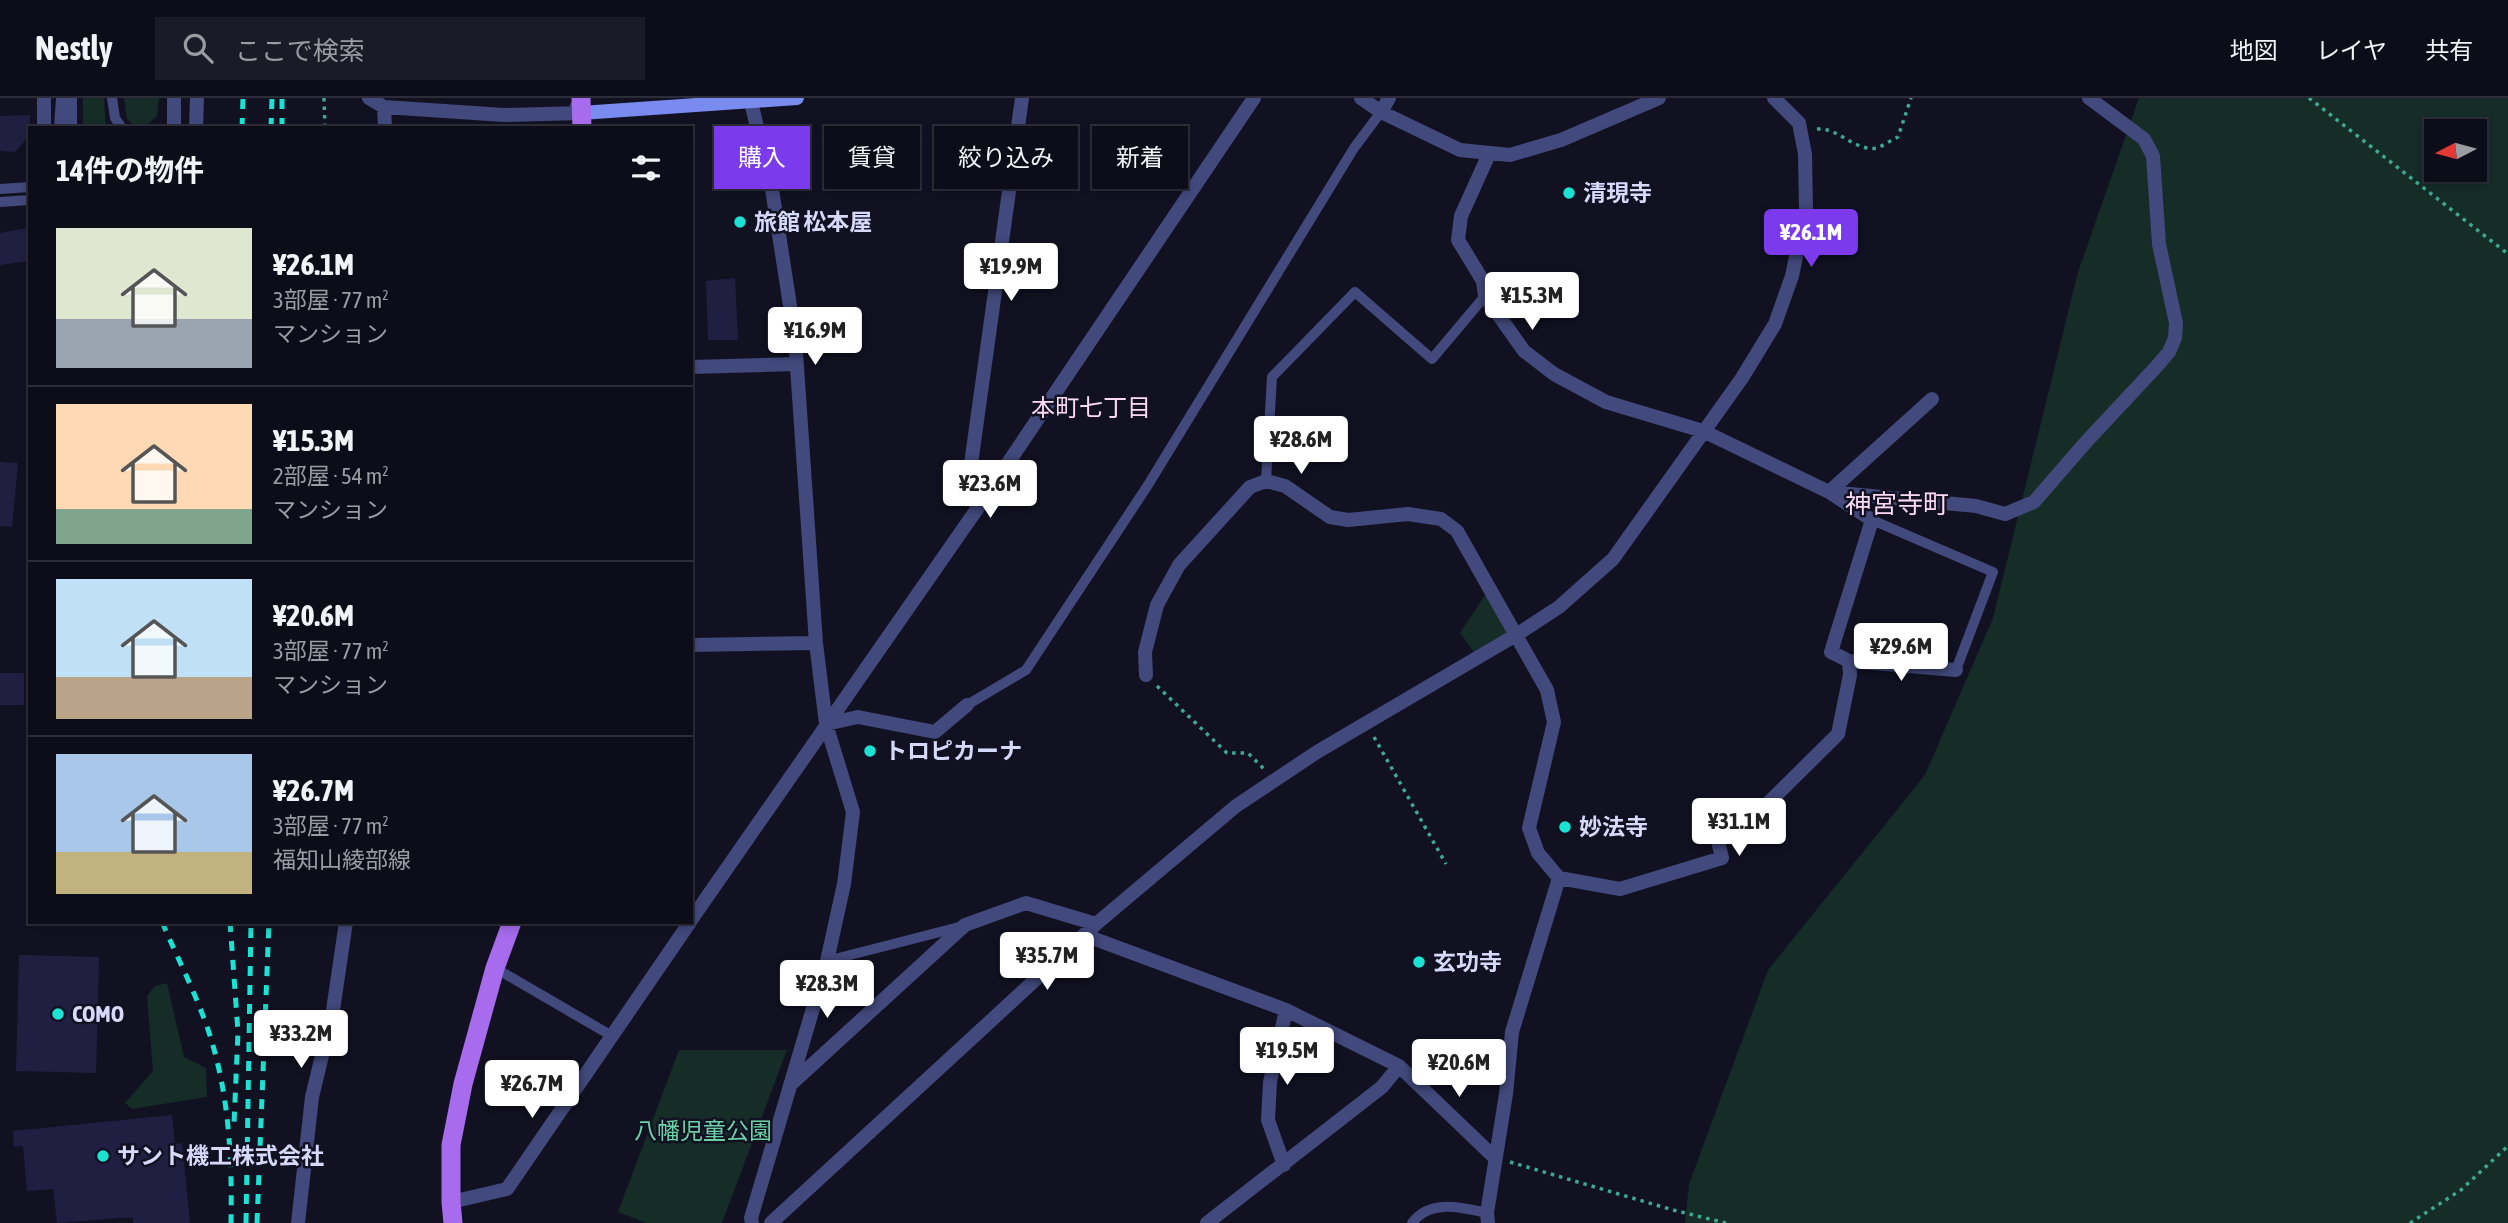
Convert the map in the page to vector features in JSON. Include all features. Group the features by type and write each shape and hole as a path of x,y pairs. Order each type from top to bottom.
{"main road":[{"path":"579,109 797,98"},
{"path":"453,1223 451,1145 463,1084 495,968 511,924"}],"street":[{"path":"44,98 44,126"},
{"path":"61,126 62,98"},
{"path":"174,98 174,126"},
{"path":"196,126 197,98"},
{"path":"369,98 384,107 504,115 579,109"},
{"path":"410,110 421,98"},
{"path":"977,509 970,471 1022,98"},
{"path":"693,918 977,509 1254,98"},
{"path":"1361,98 1381,112 1461,150 1510,155 1561,139 1659,98"},
{"path":"1381,112 1389,98"},
{"path":"771,1223 1096,923 1236,806 1366,723 1559,607 1613,559 1742,378 1775,324 1792,276 1806,209 1805,155 1799,123 1774,98"},
{"path":"1829,492 1976,506 2005,514 2034,502 2169,352 2175,338 2176,323 2159,244 2153,156 2144,139 2089,98"},
{"path":"750,100 772,189 795,338 816,643 827,724 853,812 844,884 827,961 750,1221"},
{"path":"384,107 385,126"},
{"path":"1489,153 1461,216 1458,240 1479,273 1485,296 1524,351 1554,374 1606,402 1703,431 1829,492 1872,520 1830,652 1849,661 1956,670"},
{"path":"693,367 797,365"},
{"path":"1829,492 1932,399"},
{"path":"1146,675 1145,652 1157,605 1179,565 1250,487 1266,481 1284,486 1330,516 1348,520 1408,514 1441,519 1457,531 1547,690 1554,722 1529,828 1538,853 1559,878 1620,888 1722,858 1715,828 1750,821 1839,734 1850,675 1849,661"},
{"path":"693,645 816,643"},
{"path":"827,724 858,717 935,732 967,705"},
{"path":"1488,1218 1512,1032 1559,878"},
{"path":"789,1086 965,925 1026,903 1096,923"},
{"path":"298,1223 312,1097 334,1010 346,924"},
{"path":"451,1202 506,1189 689,924"},
{"path":"1084,934 1286,1010 1399,1066 1494,1157"},
{"path":"1284,1165 1268,1120 1270,1082 1286,1010"},
{"path":"1207,1223 1382,1087 1399,1066"}],"lane":[{"path":"72,98 72,126"},
{"path":"112,98 114,118 120,126"},
{"path":"167,98 168,126"},
{"path":"967,705 1026,670 1148,485 1354,148 1381,112"},
{"path":"0,189 28,187"},
{"path":"0,202 28,200"},
{"path":"1266,481 1272,377 1355,292 1432,359 1485,296"},
{"path":"1872,520 1993,572 1956,670"},
{"path":"827,961 965,925"},
{"path":"495,968 612,1036"},
{"path":"1412,1223 1420,1213 1451,1205 1488,1218"}],"path":[{"path":"324,98 325,126"},
{"path":"1801,131 1827,128 1855,143 1875,148 1898,137 1910,98"},
{"path":"2309,98 2508,254"},
{"path":"1146,675 1227,752 1248,753 1275,780"},
{"path":"1366,723 1446,864"},
{"path":"2410,1223 2461,1190 2508,1146"},
{"path":"1494,1157 1672,1210 1726,1223"}],"green space":[{"path":"83,98 104,98 106,126 83,126"},
{"path":"124,98 159,98 157,116 146,126 134,126 127,119"},
{"path":"2139,98 2508,98 2508,1223 1685,1223 1689,1184 1768,970 1925,775 1993,618 2078,272"},
{"path":"1489,589 1516,635 1478,658 1460,633"},
{"path":"167,983 184,1057 206,1068 207,1097 132,1109 125,1103 153,1071 147,996 155,986"},
{"name":"八幡児童公園","path":"679,1050 787,1050 722,1223 646,1223 618,1212"}],"building":[{"path":"30,115 28,137 15,152 0,151 0,116"},
{"path":"26,228 28,261 0,265 0,233"},
{"path":"735,278 738,340 708,340 706,281"},
{"path":"0,462 18,463 12,527 0,526"},
{"path":"0,673 24,673 24,705 0,705"},
{"name":"COMO","path":"19,955 99,957 96,1073 16,1071"},
{"path":"172,1115 175,1144 182,1143 190,1223 133,1223 133,1217 57,1223 53,1189 27,1191 23,1146 14,1147 13,1131"}],"railway":[{"path":"242,126 243,98"},
{"path":"271,126 272,98"},
{"path":"282,98 282,126"},
{"path":"163,924 206,1023 221,1077 229,1140 231,1223"},
{"path":"230,924 238,1032 234,1124"},
{"path":"246,1223 251,924"},
{"path":"257,1223 269,924"}],"place":[{"name":"清現寺","path":"1569,193"},
{"name":"旅館 松本屋","path":"740,222"},
{"name":"トロピカーナ","path":"870,751"},
{"name":"妙法寺","path":"1565,827"},
{"name":"玄功寺","path":"1419,962"},
{"name":"COMO","path":"58,1014"},
{"name":"サント機工株式会社","path":"103,1156"}],"district":[{"name":"本町七丁目","path":"1091,408"},
{"name":"神宮寺町","path":"1897,504"}]}
